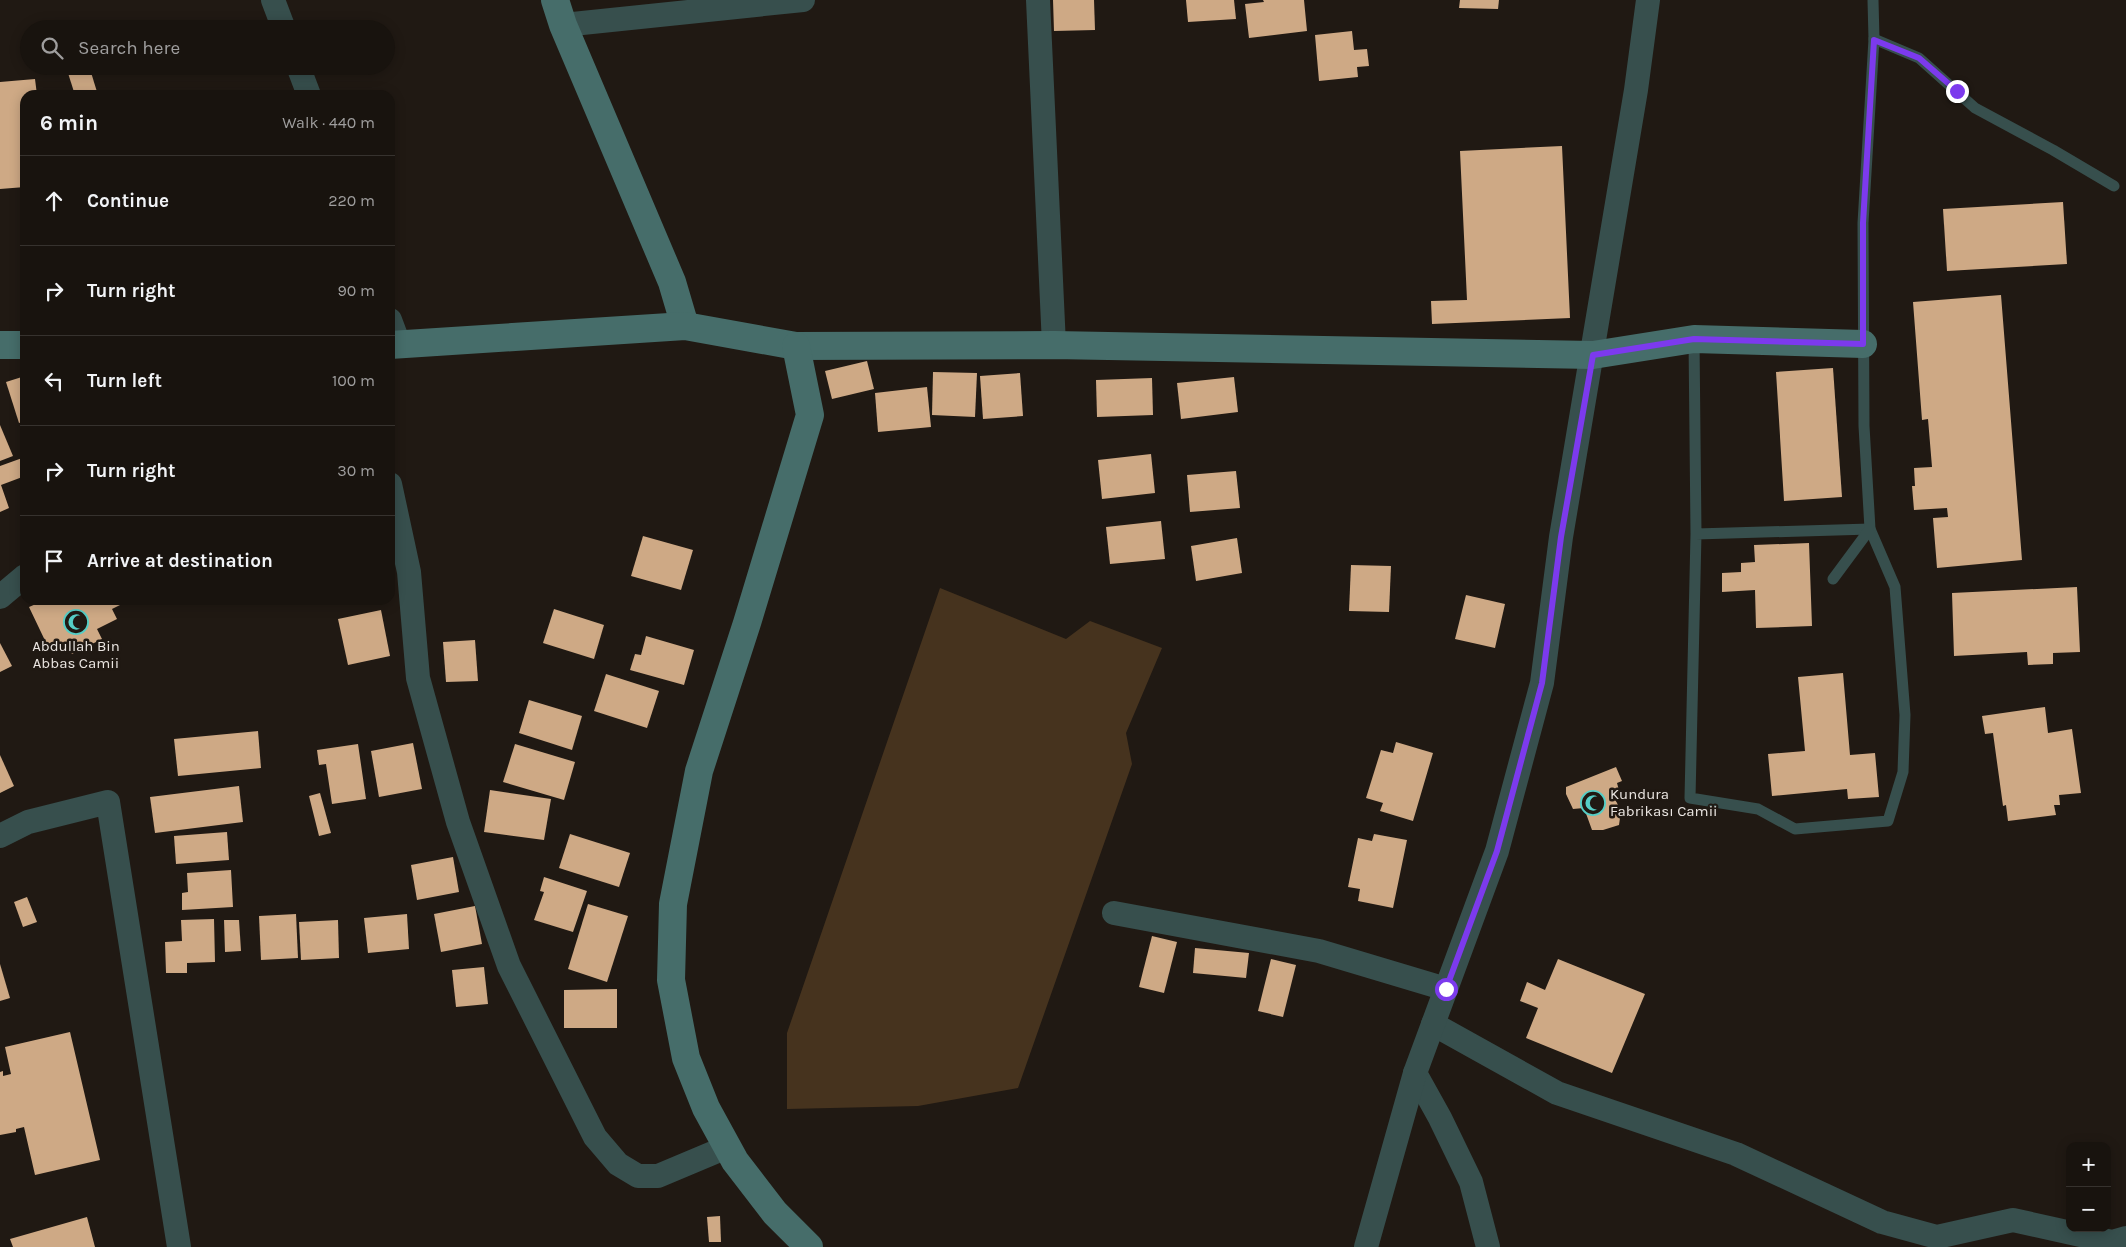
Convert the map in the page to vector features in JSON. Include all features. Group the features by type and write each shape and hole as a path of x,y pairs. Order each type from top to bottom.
{"street":[{"path":"273,0 281,20"},
{"path":"686,326 672,282 559,12 803,0"},
{"path":"1038,0 1054,345"},
{"path":"1366,1247 1415,1073 1497,851 1542,683 1561,537 1636,90 1648,0"},
{"path":"301,75 307,90"},
{"path":"395,336 686,326 796,346 1054,345 1593,355 1694,339 1863,344"},
{"path":"0,345 20,345"},
{"path":"796,346 810,415 748,623 699,771 673,904 671,980 686,1058 706,1108 735,1161 775,1213 810,1247"},
{"path":"395,507 409,572 418,678 458,822 509,966 596,1137 618,1164 638,1176 658,1176 727,1147"},
{"path":"0,596 20,580"},
{"path":"0,836 28,822 108,802 180,1247"},
{"path":"1114,913 1320,951 1446,989"},
{"path":"1433,1024 1557,1093 1736,1154 1882,1222 1937,1237 2013,1220 2112,1242 2126,1238"},
{"path":"1415,1073 1440,1118 1471,1182 1488,1247"}],"lane":[{"path":"1694,339 1696,534 1690,798 1758,809 1795,829 1888,821 1903,772 1905,715 1895,587 1870,529 1864,426 1863,223 1874,40 1873,0"},
{"path":"1874,40 1919,58 1975,108 2053,150 2114,186"},
{"path":"1696,534 1870,529"},
{"path":"1833,579 1870,529"}],"shaded area":[{"path":"940,588 1066,639 1090,621 1162,648 1126,733 1132,764 1018,1088 918,1106 787,1109 787,1033"}],"building":[{"path":"1053,0 1094,0 1095,30 1054,31"},
{"path":"1186,0 1234,0 1236,19 1188,22"},
{"path":"1263,0 1304,0 1307,31 1249,38 1245,4 1264,2"},
{"path":"1460,0 1499,0 1498,9 1459,8"},
{"path":"1352,31 1354,50 1367,49 1369,66 1357,67 1358,77 1319,81 1315,35"},
{"path":"69,75 92,75 96,90 73,90"},
{"path":"35,79 36,90 20,90 20,187 0,189 0,82"},
{"path":"1562,146 1570,318 1432,324 1431,301 1467,300 1460,151"},
{"path":"2063,202 2067,264 1947,271 1943,209"},
{"path":"2001,295 2022,560 1937,568 1933,518 1948,517 1947,508 1914,510 1912,486 1915,486 1914,468 1932,467 1928,419 1922,420 1913,302"},
{"path":"867,361 874,389 832,399 825,371"},
{"path":"1833,368 1842,497 1784,501 1776,372"},
{"path":"933,372 977,373 975,417 932,415"},
{"path":"1020,373 1023,416 983,419 980,376"},
{"path":"1234,377 1238,412 1181,419 1177,383"},
{"path":"20,378 19,423 6,382"},
{"path":"1152,378 1153,415 1097,417 1096,380"},
{"path":"927,387 931,427 878,432 875,393"},
{"path":"0,425 13,456 0,461"},
{"path":"1151,454 1155,493 1102,499 1098,460"},
{"path":"20,459 20,478 1,485 9,508 0,512 0,466"},
{"path":"1236,471 1240,508 1190,512 1187,475"},
{"path":"1161,521 1165,559 1110,564 1106,527"},
{"path":"643,536 693,550 681,590 631,576"},
{"path":"1237,538 1242,573 1196,581 1191,546"},
{"path":"1809,543 1812,626 1756,628 1755,590 1722,592 1722,573 1741,572 1741,563 1755,562 1754,545"},
{"path":"1351,565 1391,566 1389,612 1349,611"},
{"path":"2077,587 2080,652 2053,653 2053,664 2028,665 2027,652 1954,656 1952,593"},
{"path":"1466,595 1505,604 1495,648 1455,639"},
{"path":"34,605 120,605 112,609 117,619 97,629 102,639 72,654 66,643 50,651 29,607"},
{"path":"554,609 604,625 594,659 543,643"},
{"path":"381,610 390,656 348,665 338,619"},
{"path":"646,636 694,650 684,685 630,670 635,654 641,655"},
{"path":"475,640 478,681 446,682 443,642"},
{"path":"0,643 12,666 0,672"},
{"path":"1843,673 1850,755 1875,753 1879,797 1848,799 1847,789 1772,796 1768,754 1805,751 1798,677"},
{"path":"606,674 659,691 647,728 594,711"},
{"path":"529,700 582,716 572,750 519,733"},
{"path":"2045,707 2048,733 2072,729 2081,793 2059,795 2060,805 2054,805 2056,815 2008,821 2006,805 2003,806 1993,733 1985,734 1982,716"},
{"path":"258,731 261,768 178,776 174,739"},
{"path":"1396,742 1433,753 1413,821 1380,811 1383,803 1366,798 1381,750 1393,753"},
{"path":"413,743 422,789 379,797 371,751"},
{"path":"358,744 366,799 332,804 326,764 319,765 317,750"},
{"path":"515,744 575,762 564,800 503,782"},
{"path":"0,755 14,786 0,793"},
{"name":"Kundura Fabrikası Camii","path":"1616,767 1622,781 1617,783 1620,794 1614,797 1621,811 1619,825 1603,830 1592,830 1584,808 1573,809 1566,794 1566,787"},
{"path":"239,786 243,822 155,833 150,797"},
{"path":"490,790 551,799 544,840 484,832"},
{"path":"320,793 331,833 319,836 309,796"},
{"path":"227,832 229,860 176,864 174,836"},
{"path":"570,834 630,853 619,887 559,868"},
{"path":"1374,834 1407,840 1393,908 1358,901 1360,889 1348,887 1358,838 1372,841"},
{"path":"453,857 459,892 417,900 411,865"},
{"path":"231,870 233,907 182,910 182,893 188,892 187,873"},
{"path":"544,877 587,891 573,932 534,920 544,892 540,891"},
{"path":"27,897 37,922 23,927 14,902"},
{"path":"588,904 628,916 607,982 568,969"},
{"path":"475,906 482,944 441,952 434,914"},
{"path":"296,914 298,958 261,960 259,916"},
{"path":"407,914 409,949 368,953 364,918"},
{"path":"214,919 215,962 187,963 187,973 166,973 165,942 182,941 181,920"},
{"path":"224,920 239,920 241,951 225,952"},
{"path":"338,920 339,958 301,960 299,922"},
{"path":"1152,936 1177,942 1164,993 1139,987"},
{"path":"1195,948 1249,953 1246,978 1193,973"},
{"path":"1271,959 1296,965 1283,1017 1258,1011"},
{"path":"1558,959 1645,994 1612,1073 1526,1038 1538,1008 1520,1001 1527,982 1545,990"},
{"path":"0,964 10,998 0,1001"},
{"path":"484,967 488,1004 456,1007 452,970"},
{"path":"617,989 617,1028 564,1028 564,990"},
{"path":"70,1032 100,1160 35,1175 24,1127 16,1129 16,1132 0,1135 0,1072 3,1071 3,1076 11,1074 5,1047"},
{"path":"720,1216 721,1242 709,1242 707,1217"},
{"path":"87,1217 95,1247 13,1247 10,1239"}],"place":[{"name":"Abdullah Bin Abbas Camii","path":"76,622"},
{"name":"Kundura Fabrikası Camii","path":"1593,803"}],"route":[{"path":"1446,989 1497,851 1542,683 1561,537 1593,355 1694,339 1863,344 1863,223 1874,40 1919,58 1957,91"}]}
